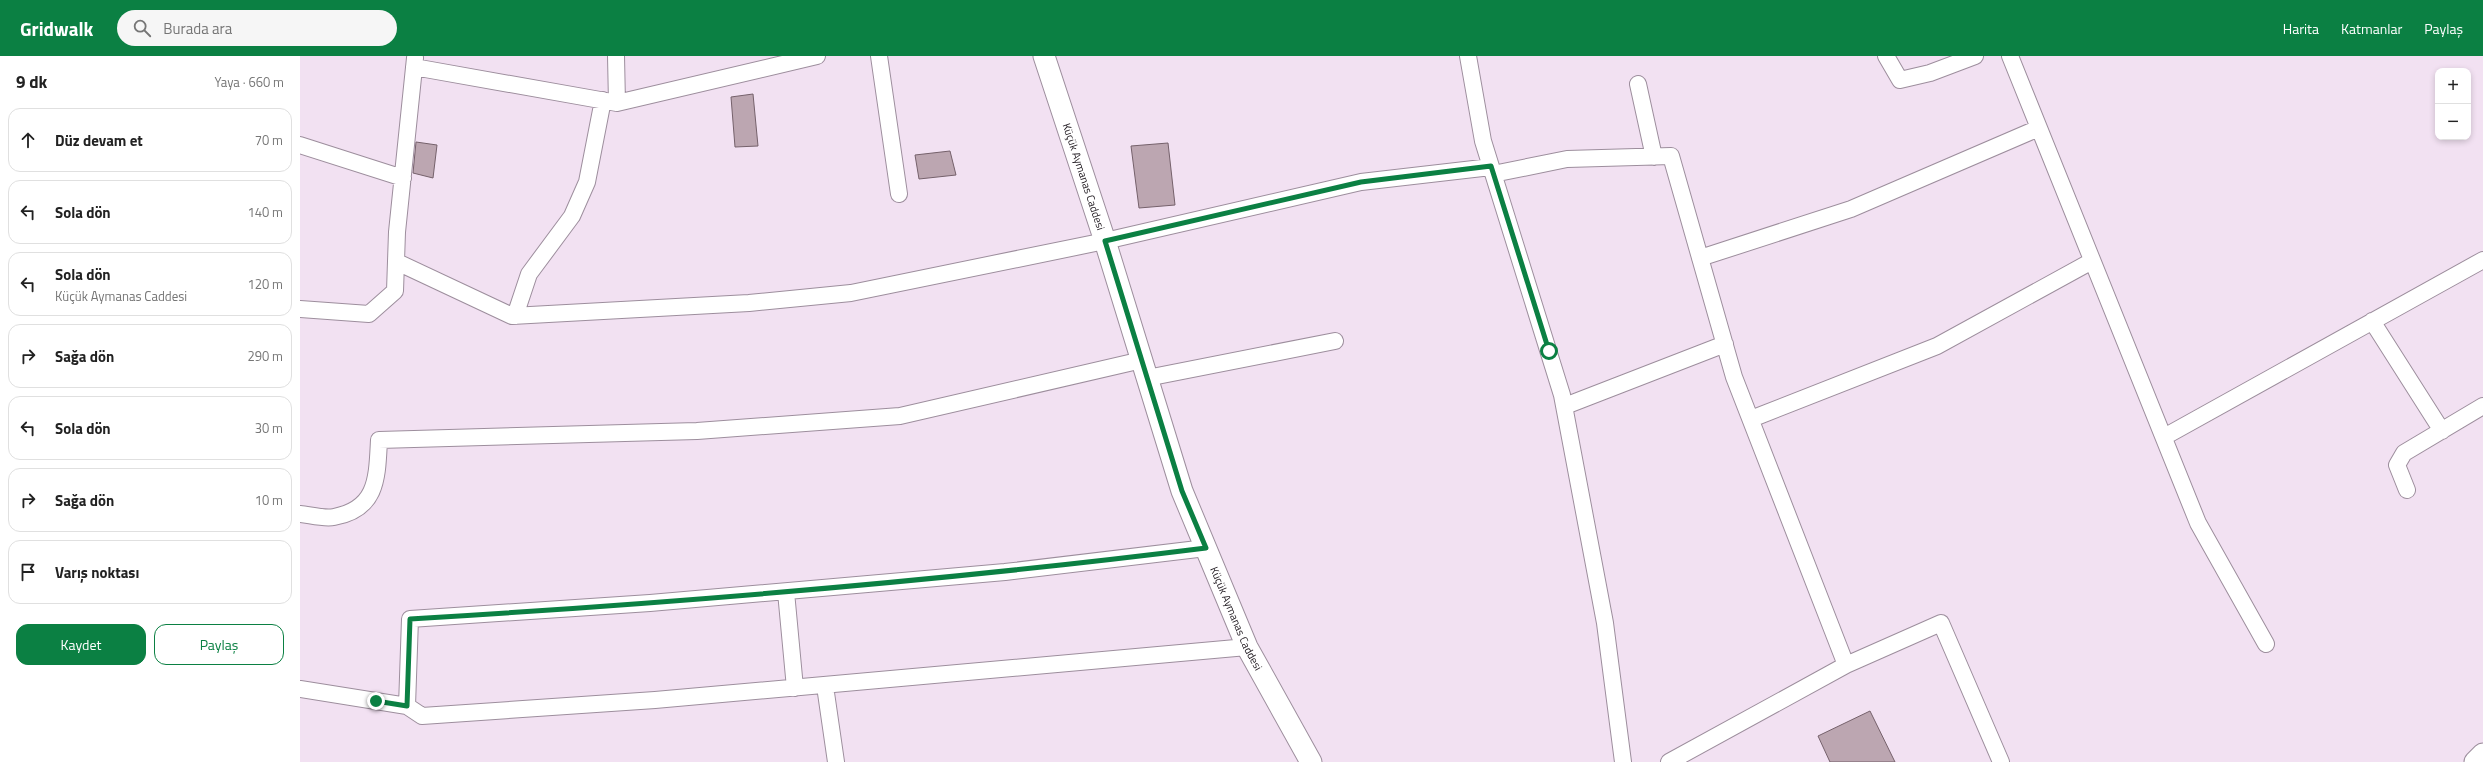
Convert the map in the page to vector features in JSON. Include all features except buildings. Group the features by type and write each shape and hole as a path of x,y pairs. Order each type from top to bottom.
{"street":[{"path":"515,316 529,274 572,216 587,182 610,101 616,56"},
{"path":"300,310 369,314 395,291 403,178 414,62 610,101 817,56"},
{"path":"879,56 899,194"},
{"name":"Küçük Aymanas Caddesi","path":"1044,56 1105,241 1182,491 1247,647 1312,762"},
{"path":"1468,56 1483,141 1565,406 1605,623 1623,762"},
{"path":"1886,56 1900,80 1930,73 1975,56"},
{"path":"2010,56 2198,523 2266,644"},
{"path":"1638,84 1654,157"},
{"path":"1700,258 1851,209 2039,128"},
{"path":"300,145 403,178"},
{"path":"397,262 515,316 749,303 851,293 1105,241 1361,182 1492,170 1566,159 1671,156 1734,377 1846,665"},
{"path":"2164,437 2483,260"},
{"path":"1751,419 1937,346 2092,261"},
{"path":"2372,321 2442,431"},
{"path":"300,514 333,517 358,509 368,500 378,474 379,440 697,431 900,416 1145,369 1335,341"},
{"path":"1565,406 1725,344"},
{"path":"2407,490 2397,465 2404,453 2483,406"},
{"path":"407,706 410,619 786,592 1006,572 1206,548"},
{"path":"786,592 795,688"},
{"path":"1669,762 1846,665 1942,623 2001,762"},
{"path":"300,689 407,706 422,716 825,686 1247,647"},
{"path":"825,686 836,762"},
{"path":"2475,762 2483,754"}],"route":[{"path":"376,701 407,706 410,619 650,603 974,575 1206,548 1182,491 1105,241 1361,182 1491,166 1549,351"}]}
